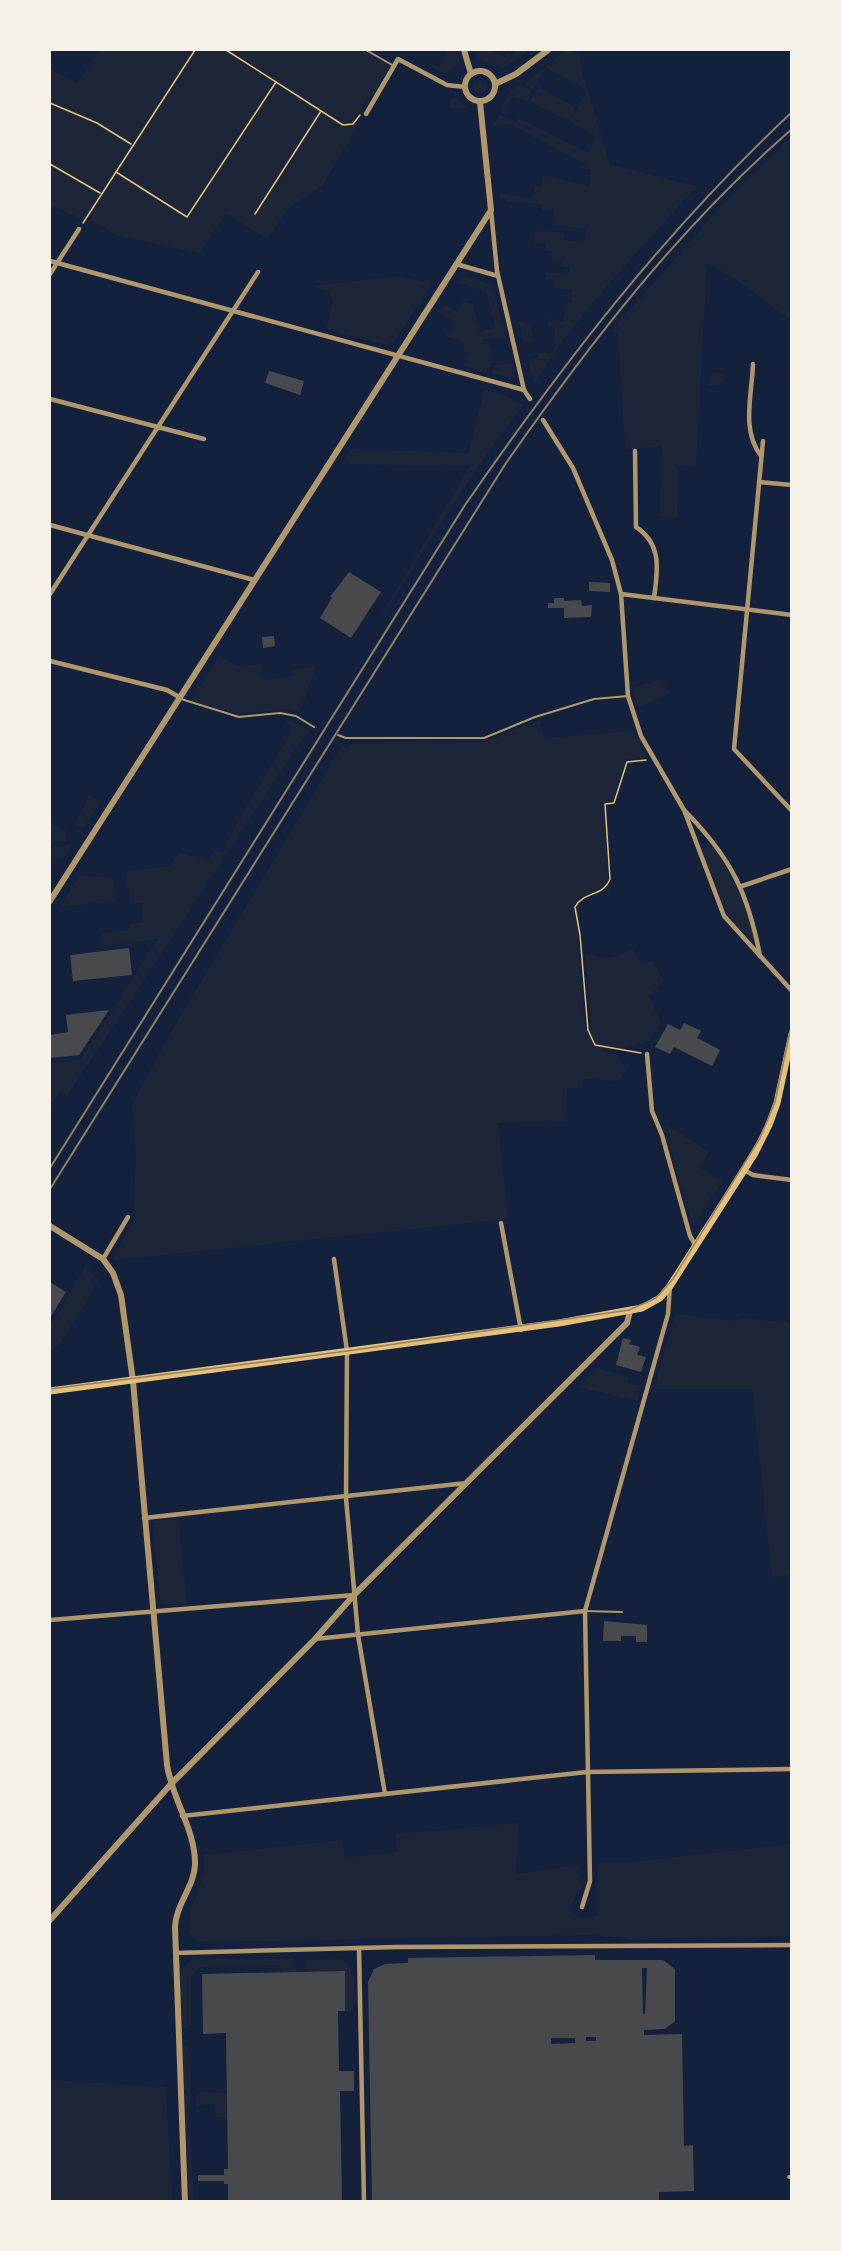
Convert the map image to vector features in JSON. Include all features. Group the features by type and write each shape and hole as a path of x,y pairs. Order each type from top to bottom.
{"main road":[{"path":"50,1391 521,1330 630,1311 651,1304 670,1286 761,1142 777,1103 792,1035"}],"street":[{"path":"464,50 471,74 465,87 468,96 480,102 490,98 495,84 516,74 548,50"},
{"path":"366,114 398,59 447,85 465,87"},
{"path":"471,74 486,72 495,84"},
{"path":"480,102 498,276 524,390 530,399"},
{"path":"50,901 491,210"},
{"path":"50,274 79,229"},
{"path":"50,261 524,390"},
{"path":"456,264 498,276"},
{"path":"50,594 258,272"},
{"path":"753,364 748,431 752,445 761,456"},
{"path":"50,399 204,439"},
{"path":"543,420 573,468 612,560 621,594 628,696 641,736 684,810 724,916 792,991"},
{"path":"763,441 734,749 792,811"},
{"path":"634,451 636,527 646,533 659,562 654,597"},
{"path":"759,482 792,485"},
{"path":"50,525 254,580"},
{"path":"621,594 792,615"},
{"path":"50,661 167,690 179,697"},
{"path":"684,810 712,838 741,886 760,956"},
{"path":"741,886 792,869"},
{"path":"647,1054 652,1111 662,1135 690,1236 696,1246"},
{"path":"744,1170 753,1175 792,1180"},
{"path":"103,1259 128,1217"},
{"path":"501,1223 521,1330"},
{"path":"50,1226 103,1259 113,1273 121,1295 133,1381 152,1612 171,1784 192,1842 195,1866 176,1917 175,1953 185,2202"},
{"path":"334,1259 347,1353 346,1498 354,1595 358,1635 385,1794"},
{"path":"582,1907 590,1881 585,1611 669,1314 670,1286"},
{"path":"50,1920 171,1784 315,1639 354,1595 627,1323 630,1311"},
{"path":"144,1518 346,1498 469,1482"},
{"path":"50,1620 354,1595"},
{"path":"315,1639 585,1611"},
{"path":"182,1816 587,1772 792,1768"},
{"path":"175,1953 359,1948 792,1946"},
{"path":"359,1948 364,2202"}],"lane":[{"path":"366,50 394,66"},
{"path":"338,735 346,738 484,738 535,717 594,699 628,696"},
{"path":"179,697 184,702 239,717 280,713 296,716 314,727"},
{"path":"585,1611 622,1612"}],"path":[{"path":"79,229 195,50"},
{"path":"226,50 348,126 360,115 366,114"},
{"path":"116,172 187,217 276,82"},
{"path":"50,103 96,123 133,145"},
{"path":"255,214 321,111"},
{"path":"50,164 101,193"},
{"path":"647,1054 595,1045 588,1030 580,935 575,907 582,898 603,892 610,879 606,804 614,803 627,762 652,757"}],"shaded area":[{"path":"99,50 363,50 385,62 388,69 373,96 368,96 356,118 360,121 323,185 288,209 267,239 226,214 200,253 115,235 83,214 80,218 50,205 50,69 77,83"},
{"path":"448,50 455,50 459,64 445,74 428,65 430,63 439,67"},
{"path":"474,50 491,50 505,57 508,54 512,56 515,50 529,51 503,68 477,59"},
{"path":"565,50 580,53 582,71 610,165 697,186 605,288 563,340 534,384 528,360 538,357 537,353 554,353 555,327 548,326 547,319 563,321 566,303 572,303 572,290 554,288 554,279 545,279 545,273 569,274 569,267 562,267 562,261 552,260 552,251 545,251 545,244 533,243 535,230 565,233 564,240 584,242 586,229 552,225 553,211 542,210 540,204 506,202 505,199 500,199 500,194 533,198 535,186 542,186 544,175 589,186 591,170 584,169 585,164 510,124 493,127 499,114 516,122 519,118 588,153 597,138 570,121 586,93 583,88 545,67"},
{"path":"543,69 533,90 524,84"},
{"path":"480,79 485,81 487,86 485,91 480,93 475,91 473,86 475,81"},
{"path":"521,84 532,93 528,101 512,97 504,113 500,112 510,91"},
{"path":"538,87 575,107 568,121 530,101"},
{"path":"453,97 468,107 451,109 450,103"},
{"path":"791,137 791,320 735,279 707,263 696,467 678,466 677,517 660,516 662,446 625,449 618,334 611,331 726,201"},
{"path":"398,276 432,283 394,342 386,345 326,329 333,302 330,292 313,286"},
{"path":"466,276 492,285 506,339 483,339 483,344 490,344 493,356 489,356 489,360 495,361 491,363 489,373 463,366 467,353 463,351 465,342 444,336 454,322 439,312 444,304 457,312 463,302 473,304 480,332 496,328 486,291 457,283"},
{"path":"519,321 531,325 534,342 523,341"},
{"path":"512,364 513,371 510,378 492,374 494,365"},
{"path":"712,372 725,373 724,380 717,385 708,385"},
{"path":"484,390 502,394 523,405 477,468 366,641 470,466 342,464 351,449 469,453"},
{"path":"219,656 237,666 261,664 262,679 293,676 292,669 316,667 300,712 285,709 240,714 191,701"},
{"path":"659,680 671,693 636,708 634,687"},
{"path":"285,718 310,732 302,740 67,1096 60,1091 50,1107 50,1063 81,1059 158,939 102,945 101,933 129,930 129,925 144,922 141,903 130,904 126,871 170,866 179,853 209,860 215,850 223,852 235,826 292,731"},
{"path":"540,720 544,738 634,731 646,757 626,760 612,802 604,803 609,892 580,897 578,939 585,1029 591,1029 585,954 610,957 620,955 632,948 640,962 654,962 664,981 649,996 661,1022 649,1041 627,1047 603,1046 602,1051 617,1055 627,1071 618,1081 584,1079 583,1088 567,1088 568,1121 498,1123 508,1219 115,1260 115,1254 133,1222 136,1156 132,1105 168,1037 342,746 347,748 353,744 484,742"},
{"path":"89,795 101,801 84,828 75,824"},
{"path":"50,823 66,831 66,841 50,843"},
{"path":"706,843 721,858 737,888 749,919 753,940 728,915 703,853"},
{"path":"73,844 64,858 52,860 51,848"},
{"path":"79,876 112,877 116,901 60,907"},
{"path":"667,1125 709,1152 700,1167 722,1181 693,1227 664,1126"},
{"path":"85,1267 99,1280 63,1340 50,1353 50,1327"},
{"path":"675,1314 736,1321 741,1318 791,1323 791,1575 772,1577 752,1389 654,1389"},
{"path":"597,1368 629,1377 627,1383 642,1386 638,1401 579,1387"},
{"path":"178,1518 187,1603 161,1605 152,1521"},
{"path":"519,1823 516,1874 579,1865 579,1878 585,1878 584,1883 570,1910 579,1918 597,1916 598,1863 631,1862 791,1844 791,1936 630,1939 589,1935 211,1942 197,1941 189,1933 190,1913 202,1875 204,1855 342,1840 345,1858 397,1852 396,1834"},
{"path":"193,1959 295,1959 297,1972 284,1972 279,1965 199,1967 191,1977 191,2024 186,2029 182,2027 179,2000 180,1980 186,1964"},
{"path":"339,1959 350,1966 353,1973 353,2011 345,2011 345,1971 307,1972 306,1960"},
{"path":"183,2045 187,2046 192,2056 189,2114 194,2201 190,2201 188,2180"},
{"path":"50,2080 166,2087 172,2201 50,2201"},
{"path":"201,2092 227,2093 227,2117 216,2117 215,2104 199,2105 196,2109 196,2097"}],"building":[{"path":"269,371 304,381 300,395 265,383"},
{"path":"349,572 381,592 351,638 320,618 332,598 330,597"},
{"path":"589,582 610,583 610,592 589,591"},
{"path":"554,598 564,598 564,601 581,600 582,606 592,605 591,617 564,618 564,608 548,608 548,603 554,603"},
{"path":"274,636 275,646 263,648 262,637"},
{"path":"129,948 132,975 73,981 70,955"},
{"path":"109,1010 79,1055 50,1058 50,1035 68,1032 66,1015"},
{"path":"684,1023 701,1031 697,1038 720,1050 712,1066 674,1047 670,1054 655,1047 668,1024 680,1030"},
{"path":"50,1282 66,1292 50,1318"},
{"path":"623,1338 631,1340 629,1344 640,1347 637,1355 646,1357 641,1372 616,1365"},
{"path":"604,1621 647,1625 647,1642 636,1642 636,1636 621,1636 621,1641 603,1641"},
{"path":"595,1955 595,1960 663,1960 675,1969 675,2021 665,2029 644,2030 644,2035 682,2034 684,2146 693,2145 694,2191 659,2192 659,2202 372,2202 368,1982 374,1969 385,1964 408,1963 408,1958","holes":["642,1968 647,1968 645,2014 643,2014","586,2037 596,2037 596,2041 586,2041","551,2038 575,2038 575,2043 551,2044"]},
{"path":"345,1971 345,2011 338,2011 339,2071 354,2071 354,2091 340,2091 342,2202 228,2202 228,2184 224,2184 224,2181 198,2181 198,2175 224,2175 224,2169 228,2169 226,2033 203,2034 202,1974"}],"tram line":[{"path":"50,1389 347,1351 629,1310 656,1298 673,1279 760,1138 775,1102 792,1022"}],"railway":[{"path":"50,1168 465,505 502,452 578,349 658,252 745,158 792,112"},
{"path":"50,1189 506,463 570,374 638,287 712,205 792,129"}]}
